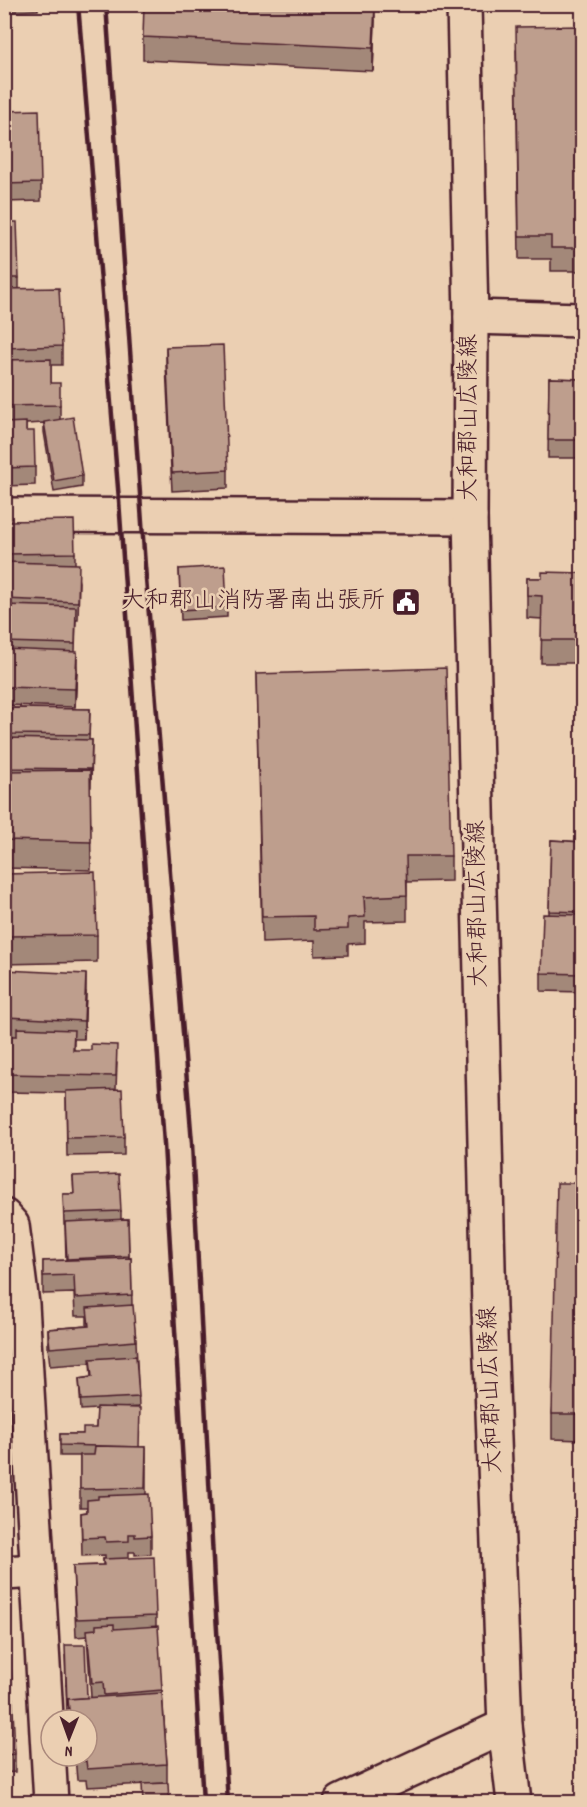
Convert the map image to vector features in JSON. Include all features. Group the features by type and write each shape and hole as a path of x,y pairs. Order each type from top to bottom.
{"main road":[{"name":"大和郡山広陵線","path":"464,4 471,317 470,517 489,1308 505,1726 514,1803"},
{"path":"471,317 582,320"},
{"path":"4,515 470,517"},
{"path":"4,1216 12,1225 13,1304 37,1571 51,1803"},
{"path":"4,1573 37,1571"},
{"path":"356,1799 505,1726"}],"building":[{"path":"152,4 375,4 373,48 143,37 144,5 152,6"},
{"path":"582,26 582,248 551,248 551,236 519,236 516,27"},
{"path":"39,110 41,183 4,184 4,111"},
{"path":"4,222 17,222 19,278 4,278"},
{"path":"59,288 62,346 4,348 4,289"},
{"path":"223,345 228,470 172,473 166,347"},
{"path":"51,359 51,383 60,383 60,405 4,406 4,360"},
{"path":"549,378 582,379 582,440 548,440"},
{"path":"73,417 82,476 54,481 44,422"},
{"path":"26,422 26,431 34,431 35,467 4,468 4,423"},
{"path":"74,520 75,553 4,554 4,521"},
{"path":"4,562 79,564 78,602 4,599"},
{"path":"225,566 227,607 181,610 179,569"},
{"path":"542,572 582,573 582,640 541,640 542,596 527,595 527,578 542,578"},
{"path":"4,605 76,607 75,644 4,642"},
{"path":"4,649 77,652 75,689 4,687"},
{"path":"446,668 451,856 406,856 407,895 364,897 365,917 348,918 348,929 314,930 314,916 262,917 256,674"},
{"path":"11,708 90,709 89,735 10,734"},
{"path":"6,738 92,740 91,769 5,768"},
{"path":"90,770 91,842 4,840 4,771"},
{"path":"551,840 582,842 582,912 549,911"},
{"path":"95,872 97,935 4,936 4,874"},
{"path":"543,914 582,915 582,974 541,973"},
{"path":"5,970 86,974 84,1021 6,1017 6,1012 4,1012"},
{"path":"582,974 582,1024 581,1024"},
{"path":"17,1028 74,1030 73,1050 91,1050 91,1044 117,1045 116,1076 4,1074 4,1036 17,1036"},
{"path":"122,1089 124,1137 67,1138 66,1091"},
{"path":"119,1174 121,1211 64,1213 63,1194 74,1194 73,1176"},
{"path":"557,1183 582,1183 582,1414 552,1414"},
{"path":"128,1219 129,1256 67,1259 65,1222"},
{"path":"131,1258 132,1295 75,1298 74,1275 43,1276 43,1261"},
{"path":"133,1305 136,1341 50,1348 48,1329 89,1326 87,1308"},
{"path":"136,1356 139,1397 81,1400 79,1379 92,1377 90,1359"},
{"path":"97,1407 140,1408 139,1447 60,1445 60,1434 83,1434 83,1428 96,1428"},
{"path":"95,1446 146,1447 145,1488 80,1489 80,1455 94,1455"},
{"path":"149,1494 151,1536 135,1537 135,1534 129,1534 129,1541 106,1542 105,1537 82,1538 81,1513 87,1512 87,1500 98,1499 98,1496"},
{"path":"154,1557 156,1616 76,1619 73,1566 104,1565 103,1559"},
{"path":"114,1624 114,1629 158,1626 162,1690 104,1695 103,1682 92,1683 87,1630 96,1629 96,1625"},
{"path":"4,1640 10,1640 15,1754 4,1755"},
{"path":"65,1645 85,1645 87,1698 68,1699 68,1705 67,1705"},
{"path":"162,1693 167,1764 87,1769 99,1768 99,1708 69,1708 68,1699"},
{"path":"168,1783 169,1803 143,1803 142,1784"}],"railway":[{"path":"78,4 119,500 164,1144 203,1802"},
{"path":"106,4 145,566 192,1143 215,1599 228,1802"}],"place":[{"name":"大和郡山消防署南出張所","path":"406,602"}]}
